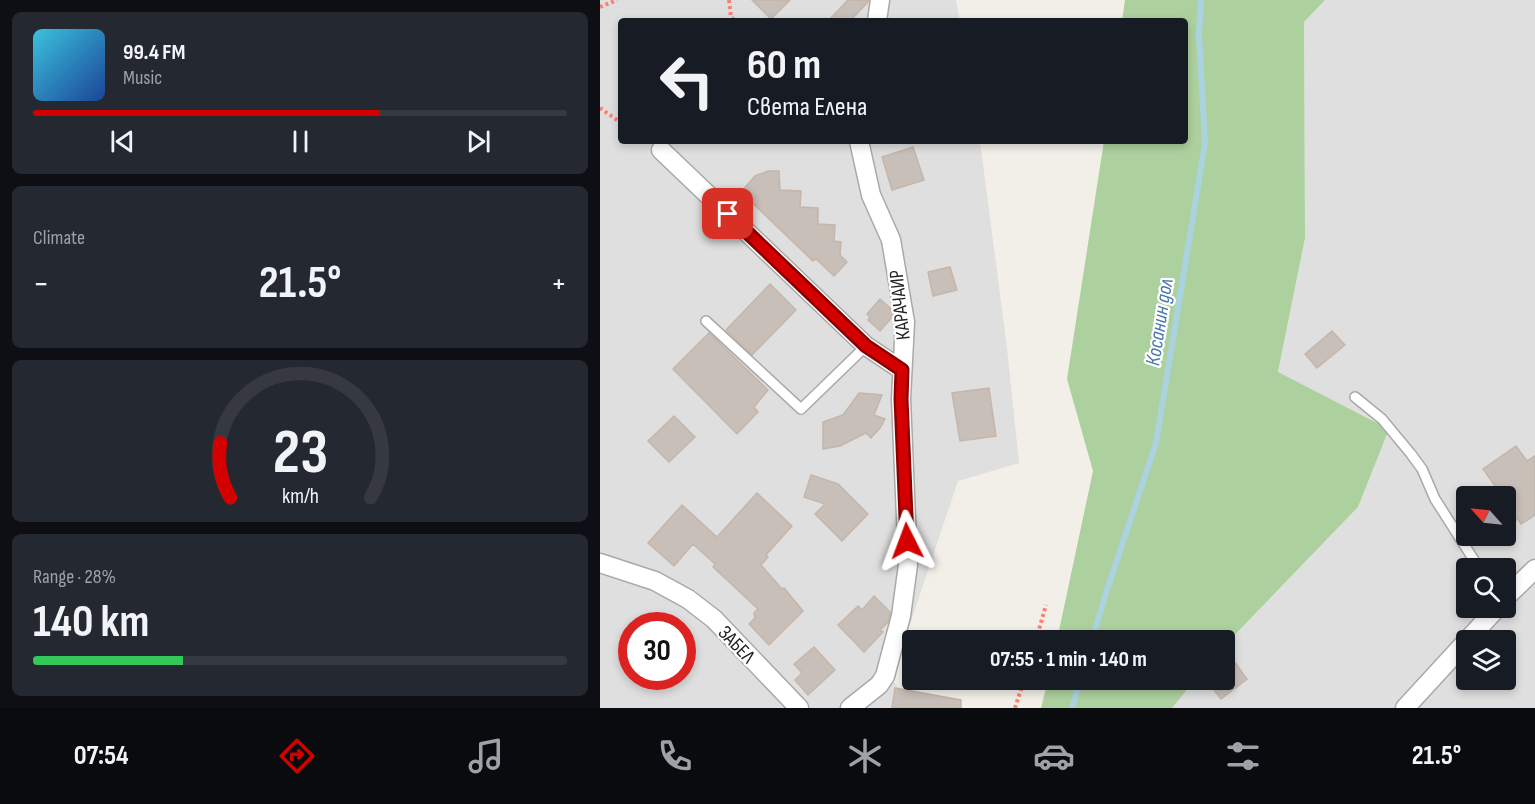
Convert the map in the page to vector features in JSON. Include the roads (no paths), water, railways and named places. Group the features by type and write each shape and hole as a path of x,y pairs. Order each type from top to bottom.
{"street":[{"path":"877,18 880,0"},
{"name":"КАРАЧАИР","path":"850,708 879,685 885,676 901,616 908,565 901,399 904,322 891,240 871,195 858,144"},
{"path":"661,150 866,346 902,370"},
{"name":"ЗАБЕЛ","path":"600,563 655,581 688,599 714,619 799,708"},
{"path":"1516,587 1535,569"},
{"path":"1405,708 1488,618"}],"lane":[{"path":"705,321 801,409 866,346"},
{"path":"1355,397 1382,419 1422,469 1435,499 1473,558"}],"waterway":[{"name":"Косанин дол","path":"1095,630 1156,443 1205,143 1199,34 1201,0"},
{"name":"Косанин дол","path":"1072,708 1077,690"}]}
